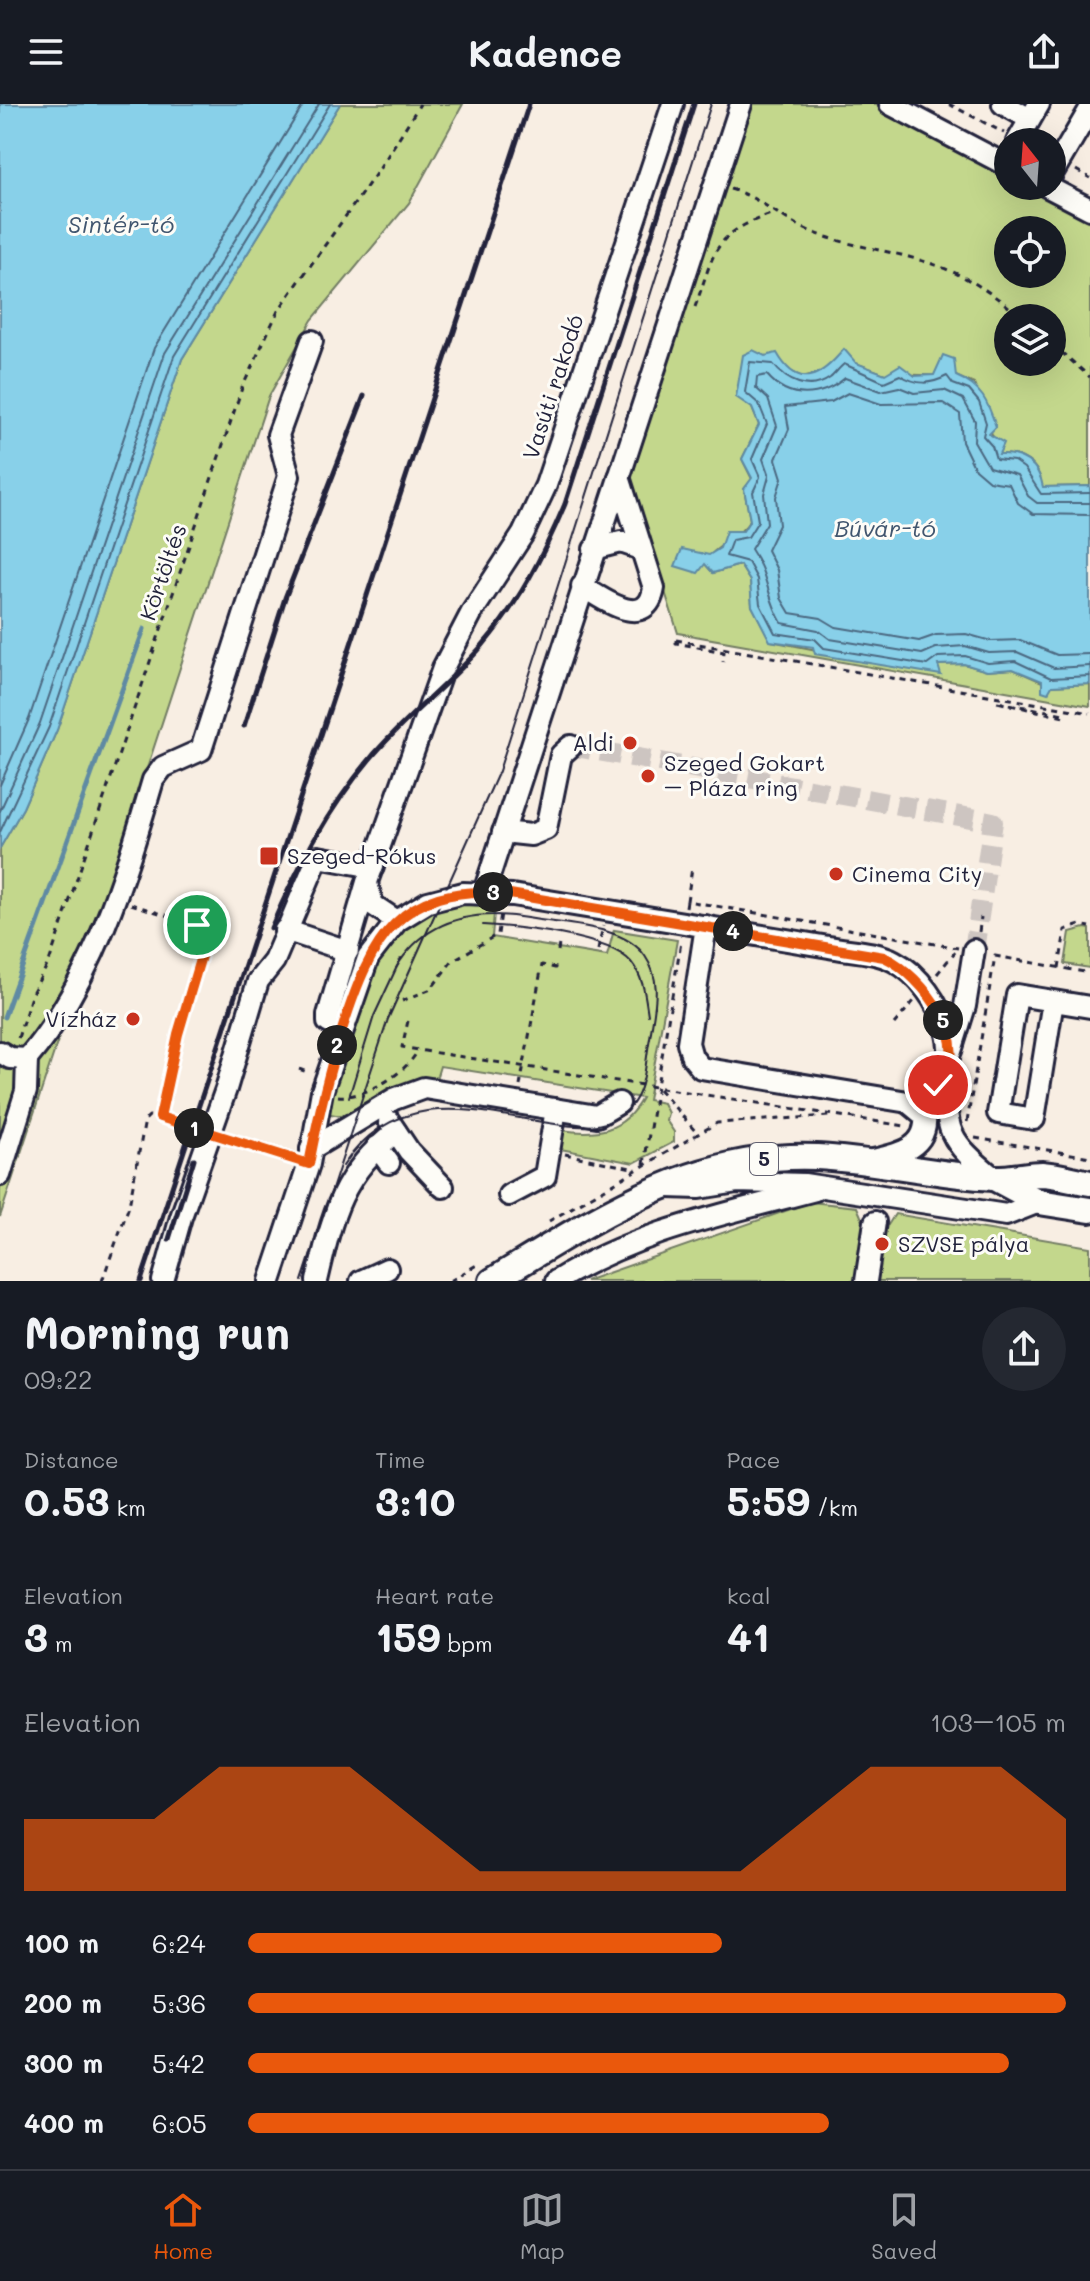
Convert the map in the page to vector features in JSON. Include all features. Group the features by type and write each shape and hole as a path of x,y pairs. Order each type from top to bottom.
{"main road":[{"name":"5","path":"492,1281 607,1199 718,1167 763,1159 872,1160 994,1178 1042,1174 1090,1183"},
{"name":"5","path":"994,1178 1039,1202 1090,1210"}],"street":[{"name":"Vasúti rakodó","path":"342,1029 331,1025 328,1018 370,874 443,668 472,612 523,534 546,485 673,104"},
{"path":"484,892 741,104"},
{"path":"890,104 994,147"},
{"path":"1003,104 1034,112"},
{"path":"1066,150 1090,109"},
{"path":"1066,196 1090,209"},
{"path":"0,1175 26,1091 12,1056 51,1031 118,899 153,780 163,767 201,750 289,476 278,435 312,341"},
{"path":"582,586 617,609 631,611 646,605 654,588 619,477"},
{"path":"594,549 621,542 641,549"},
{"path":"503,832 531,835 546,829 561,755 571,746"},
{"path":"163,1281 258,981 274,961 318,857 370,874 373,905 397,921"},
{"path":"270,1281 310,1157 322,1091 368,958 397,921 439,898 484,892 706,926 869,954 896,962 913,974 936,1004 949,1063 930,1092 908,1102"},
{"path":"706,926 688,1043 692,1057 701,1068 908,1102 925,1116 922,1137 909,1150 872,1160"},
{"path":"285,930 348,951"},
{"path":"976,947 965,1006 949,1063 945,1107 949,1133 965,1155 994,1178"},
{"path":"1053,1001 1034,1119 998,1113 1017,995 1090,1007"},
{"path":"310,1157 380,1108 412,1091 436,1087 597,1116 619,1103"},
{"path":"380,1108 396,1132 443,1187"},
{"path":"509,1195 545,1176 556,1109"},
{"path":"317,1281 328,1231 347,1185 360,1163 383,1155 396,1132"},
{"path":"660,1186 699,1188 768,1182 826,1187 1006,1215 1039,1202"},
{"path":"556,1281 603,1254 654,1234 826,1187"},
{"path":"866,1281 875,1222"},
{"path":"361,1281 387,1269"}],"path":[{"name":"Körtöltés","path":"12,1056 32,993 49,962 242,388 278,311 380,168 420,104"},
{"path":"949,104 994,140"},
{"path":"714,185 747,194 774,213 816,234 950,270 992,292 1006,304"},
{"path":"692,318 716,247 739,225 774,213"},
{"path":"1066,356 1090,377"},
{"path":"723,661 724,652 676,643 676,640 1064,714 1064,717 1014,705"},
{"path":"1014,705 1090,713"},
{"path":"687,901 692,868"},
{"path":"118,899 209,929 178,1034 160,1117"},
{"path":"598,950 606,910"},
{"path":"976,947 981,917"},
{"path":"1059,968 1065,930 1080,925 1090,927"},
{"path":"402,1001 431,989 452,961 498,934"},
{"path":"558,951 559,944"},
{"path":"517,1102 542,965 555,968 556,962"},
{"path":"408,1021 402,1047 833,1115 799,1120 717,1123 636,1169 607,1199"},
{"path":"399,1072 413,1061 418,1050"},
{"path":"659,1089 697,1133"},
{"path":"644,1164 659,1089"},
{"path":"102,1281 129,1206 145,1120 149,1116 310,1157"},
{"path":"550,1151 636,1169"}],"green space":[{"path":"340,104 463,104 409,203 312,320 269,396 0,1217 0,848 23,808 57,730 182,359"},
{"path":"741,104 890,104 994,159 994,200 1066,200 1066,196 1090,209 1090,486 1042,487 1038,472 1028,461 1015,455 999,454 974,384 956,376 885,374 856,363 802,377 786,369 752,408 759,425 742,459 752,479 744,489 750,520 705,564 713,573 740,565 750,581 752,606 771,641 940,674 937,665 964,664 987,671 1013,669 1051,686 1090,684 1090,706 678,633 629,477"},
{"path":"495,901 492,937 607,956 614,930 677,940 648,1100 663,1103 668,1113 666,1120 674,1132 674,1142 634,1163 555,1148 561,1130 586,1132 608,1129 626,1118 642,1098 440,1066 436,1079 402,1084 350,1118 326,1113 353,1018 382,957 402,932 427,913 458,903"},
{"path":"1090,929 1090,968 1065,964 1070,932"},
{"name":"SZVSE pálya","path":"811,1202 857,1207 863,1221 888,1225 895,1214 1090,1247 1090,1281 585,1281"}],"water":[{"name":"Sintér-tó","path":"0,104 340,104 182,359 57,730 23,808 0,848"},
{"name":"Búvár-tó","path":"844,349 856,363 885,374 900,365 915,376 934,375 943,355 954,359 956,376 978,390 987,403 996,427 989,434 1004,443 999,454 1015,455 1028,461 1038,472 1043,487 1090,486 1090,684 1052,686 1048,693 1042,691 1042,681 1013,669 987,671 964,664 938,665 941,675 815,654 813,647 770,641 752,606 750,581 740,565 713,573 705,564 698,573 675,566 682,549 709,555 720,548 726,531 743,531 750,520 744,489 752,478 742,459 759,425 752,408 736,397 743,355 753,350 765,356 777,353 794,373 810,376 827,366"}],"waterway":[{"path":"4,1017 144,629"}],"tunnel":[{"path":"571,746 993,822 974,950"}],"tram line":[{"path":"302,1281 388,1019 499,771 711,104"},
{"path":"343,1166 378,1129 418,1113 461,1110 584,1126 615,1120 637,1097 642,1083 656,986 645,956 635,945 622,938 591,928 527,918 470,917 452,921 421,938 396,968"},
{"path":"483,925 562,934 620,953 639,974 648,1015"},
{"path":"349,1097 374,1016 401,958"}],"railway":[{"path":"141,1281 529,104"},
{"path":"271,928 314,840 354,778 397,730 482,646 519,596 539,560 565,504 694,104"},
{"path":"244,726 285,598 364,396"},
{"path":"169,1239 194,1159"}],"place":[{"name":"Aldi","path":"630,743"},
{"name":"Szeged Gokart – Pláza ring","path":"648,776"},
{"name":"Szeged-Rókus","path":"269,856"},
{"name":"Cinema City","path":"836,874"},
{"name":"Vízház","path":"133,1019"},
{"name":"SZVSE pálya","path":"882,1244"}],"route":[{"path":"197,925 209,929 178,1034 160,1117 309,1164 322,1091 368,958 397,921 428,902 463,893 504,893 884,957 913,974 925,987 943,1019 950,1055 948,1072 938,1085"}]}
